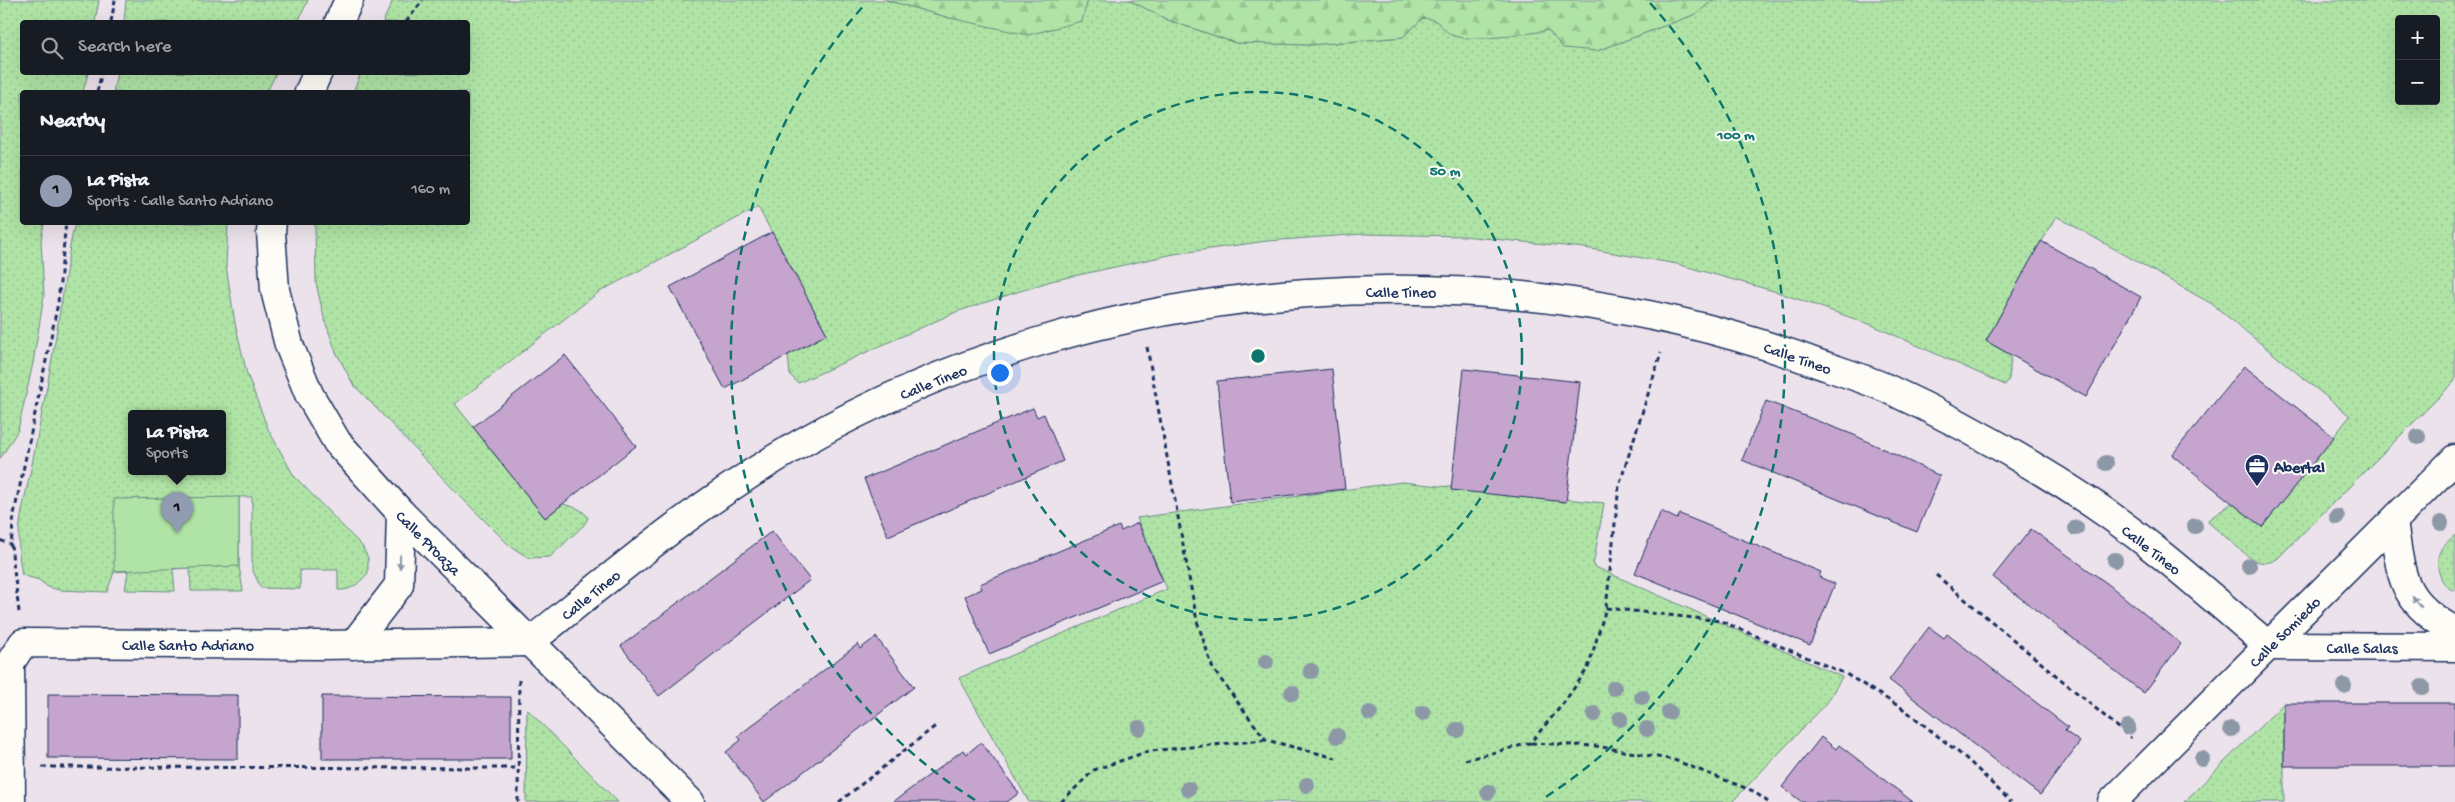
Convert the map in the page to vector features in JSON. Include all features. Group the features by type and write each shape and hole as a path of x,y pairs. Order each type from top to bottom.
{"street":[{"path":"340,20 349,0"},
{"path":"310,90 317,75"},
{"name":"Calle Proaza","path":"272,225 275,290 289,345 309,394 337,442 401,514 525,643 690,802"},
{"name":"Calle Tineo","path":"525,643 703,506 804,442 889,399 942,376 1040,343 1141,316 1266,296 1393,290 1533,296 1602,305 1672,319 1778,348 1884,388 1994,443 2099,508 2186,576 2269,646"},
{"name":"Calle Somiedo","path":"2112,802 2455,459"},
{"path":"353,645 399,584 401,514"},
{"path":"2393,522 2401,571 2408,591 2431,618 2455,631"},
{"path":"11,802 10,662 23,643"},
{"name":"Calle Santo Adriano","path":"23,643 353,645 525,643"},
{"name":"Calle Salas","path":"2269,646 2455,647"}],"path":[{"path":"111,20 115,0"},
{"path":"408,20 423,0"},
{"path":"98,90 101,75"},
{"path":"23,643 11,545 14,514 58,303 66,225"},
{"path":"1141,316 1197,621 1213,669 1266,740"},
{"path":"1530,743 1563,704 1588,668 1606,608 1619,486 1672,319"},
{"path":"0,540 11,545"},
{"path":"1936,575 2156,759"},
{"path":"1606,608 1720,620 1846,674 1905,710 1968,760 2011,802"},
{"path":"518,802 525,643"},
{"path":"839,802 938,724"},
{"path":"1060,802 1094,770 1149,751 1266,740 1336,758"},
{"path":"1465,760 1530,743 1596,746 1674,760 1753,791 1768,802"},
{"path":"11,767 518,768"}],"green space":[{"path":"0,0 99,0 95,20 20,20 20,75 87,75 84,90 20,90 20,225 44,225 41,240 44,296 33,363 18,430 0,459"},
{"path":"126,0 308,0 299,20 124,20"},
{"path":"393,0 886,0 950,18 1081,21 1088,0 1129,0 1168,20 1236,43 1310,45 1403,37 1423,18 1435,19 1453,36 1485,38 1548,30 1597,51 1696,14 1713,0 2455,0 2455,381 2277,559 2263,562 2249,557 2209,523 2208,520 2232,503 2262,527 2350,416 2212,304 2056,216 1986,341 2011,355 2009,379 2005,385 1872,325 1777,292 1677,264 1585,248 1463,236 1363,234 1267,241 1174,254 1051,281 956,312 798,383 790,375 788,355 827,334 758,207 599,292 455,404 545,518 563,504 581,510 588,518 584,525 550,557 529,558 510,546 353,384 336,352 324,318 316,283 315,225 470,225 470,90 354,90 360,75 470,75 470,20 384,20"},
{"path":"886,0 1088,0 1082,21 1028,35 950,18"},
{"path":"1129,0 1713,0 1696,14 1597,51 1563,48 1548,30 1499,37 1460,37 1452,35 1434,20 1423,18 1403,37 1310,45 1236,43 1168,20"},
{"path":"116,75 275,75 268,90 113,90"},
{"path":"75,225 228,225 226,266 235,323 247,374 268,429 294,476 362,546 368,558 368,573 358,583 351,588 338,590 338,570 300,570 300,589 261,588 252,569 252,497 239,497 239,566 243,591 191,591 190,568 173,569 175,591 125,590 128,571 114,572 107,592 59,590 48,587 39,580 22,575 19,544 21,516 51,363"},
{"path":"1402,482 1604,503 1593,566 1842,677 1827,703 1732,802 1029,802 959,678 1167,589 1137,518"},
{"path":"239,497 239,566 114,571 114,499"},
{"path":"2455,535 2455,591 2445,585 2442,580 2439,574 2438,561 2441,549"},
{"path":"2284,703 2284,802 2184,802"},
{"path":"527,709 618,802 526,802"}],"building":[{"path":"772,232 827,334 725,389 670,287"},
{"path":"2041,241 2141,297 2086,397 1986,341"},
{"path":"565,355 636,446 545,518 473,427"},
{"path":"2244,366 2334,437 2262,527 2172,455"},
{"path":"1332,369 1345,489 1230,502 1217,381"},
{"path":"1464,369 1580,382 1566,502 1451,490"},
{"path":"1766,401 1854,435 1940,476 1917,532 1742,460"},
{"path":"1033,408 1037,417 1044,414 1063,461 888,536 864,479"},
{"path":"1661,511 1677,519 1680,514 1821,572 1819,577 1835,584 1810,645 1635,573"},
{"path":"1138,523 1163,581 989,654 965,596 982,589 980,584 1119,526 1121,531"},
{"path":"2031,529 2108,584 2181,644 2144,693 1993,577"},
{"path":"772,531 810,580 659,696 621,646"},
{"path":"1929,627 1944,638 1947,634 2068,727 2065,731 2080,742 2040,795 1889,680"},
{"path":"876,637 914,687 764,802 726,752 741,740 738,736 858,644 860,649"},
{"path":"48,694 238,695 238,759 48,758"},
{"path":"322,696 511,697 511,759 322,759"},
{"path":"2284,703 2455,703 2455,766 2284,766"},
{"path":"1821,737 1836,749 1839,745 1913,802 1802,802 1782,787"},
{"path":"981,742 1019,793 1007,802 893,802 963,750 967,754"}],"place":[{"name":"Abertal","path":"2257,487"},
{"name":"La Pista","path":"177,533"}]}
